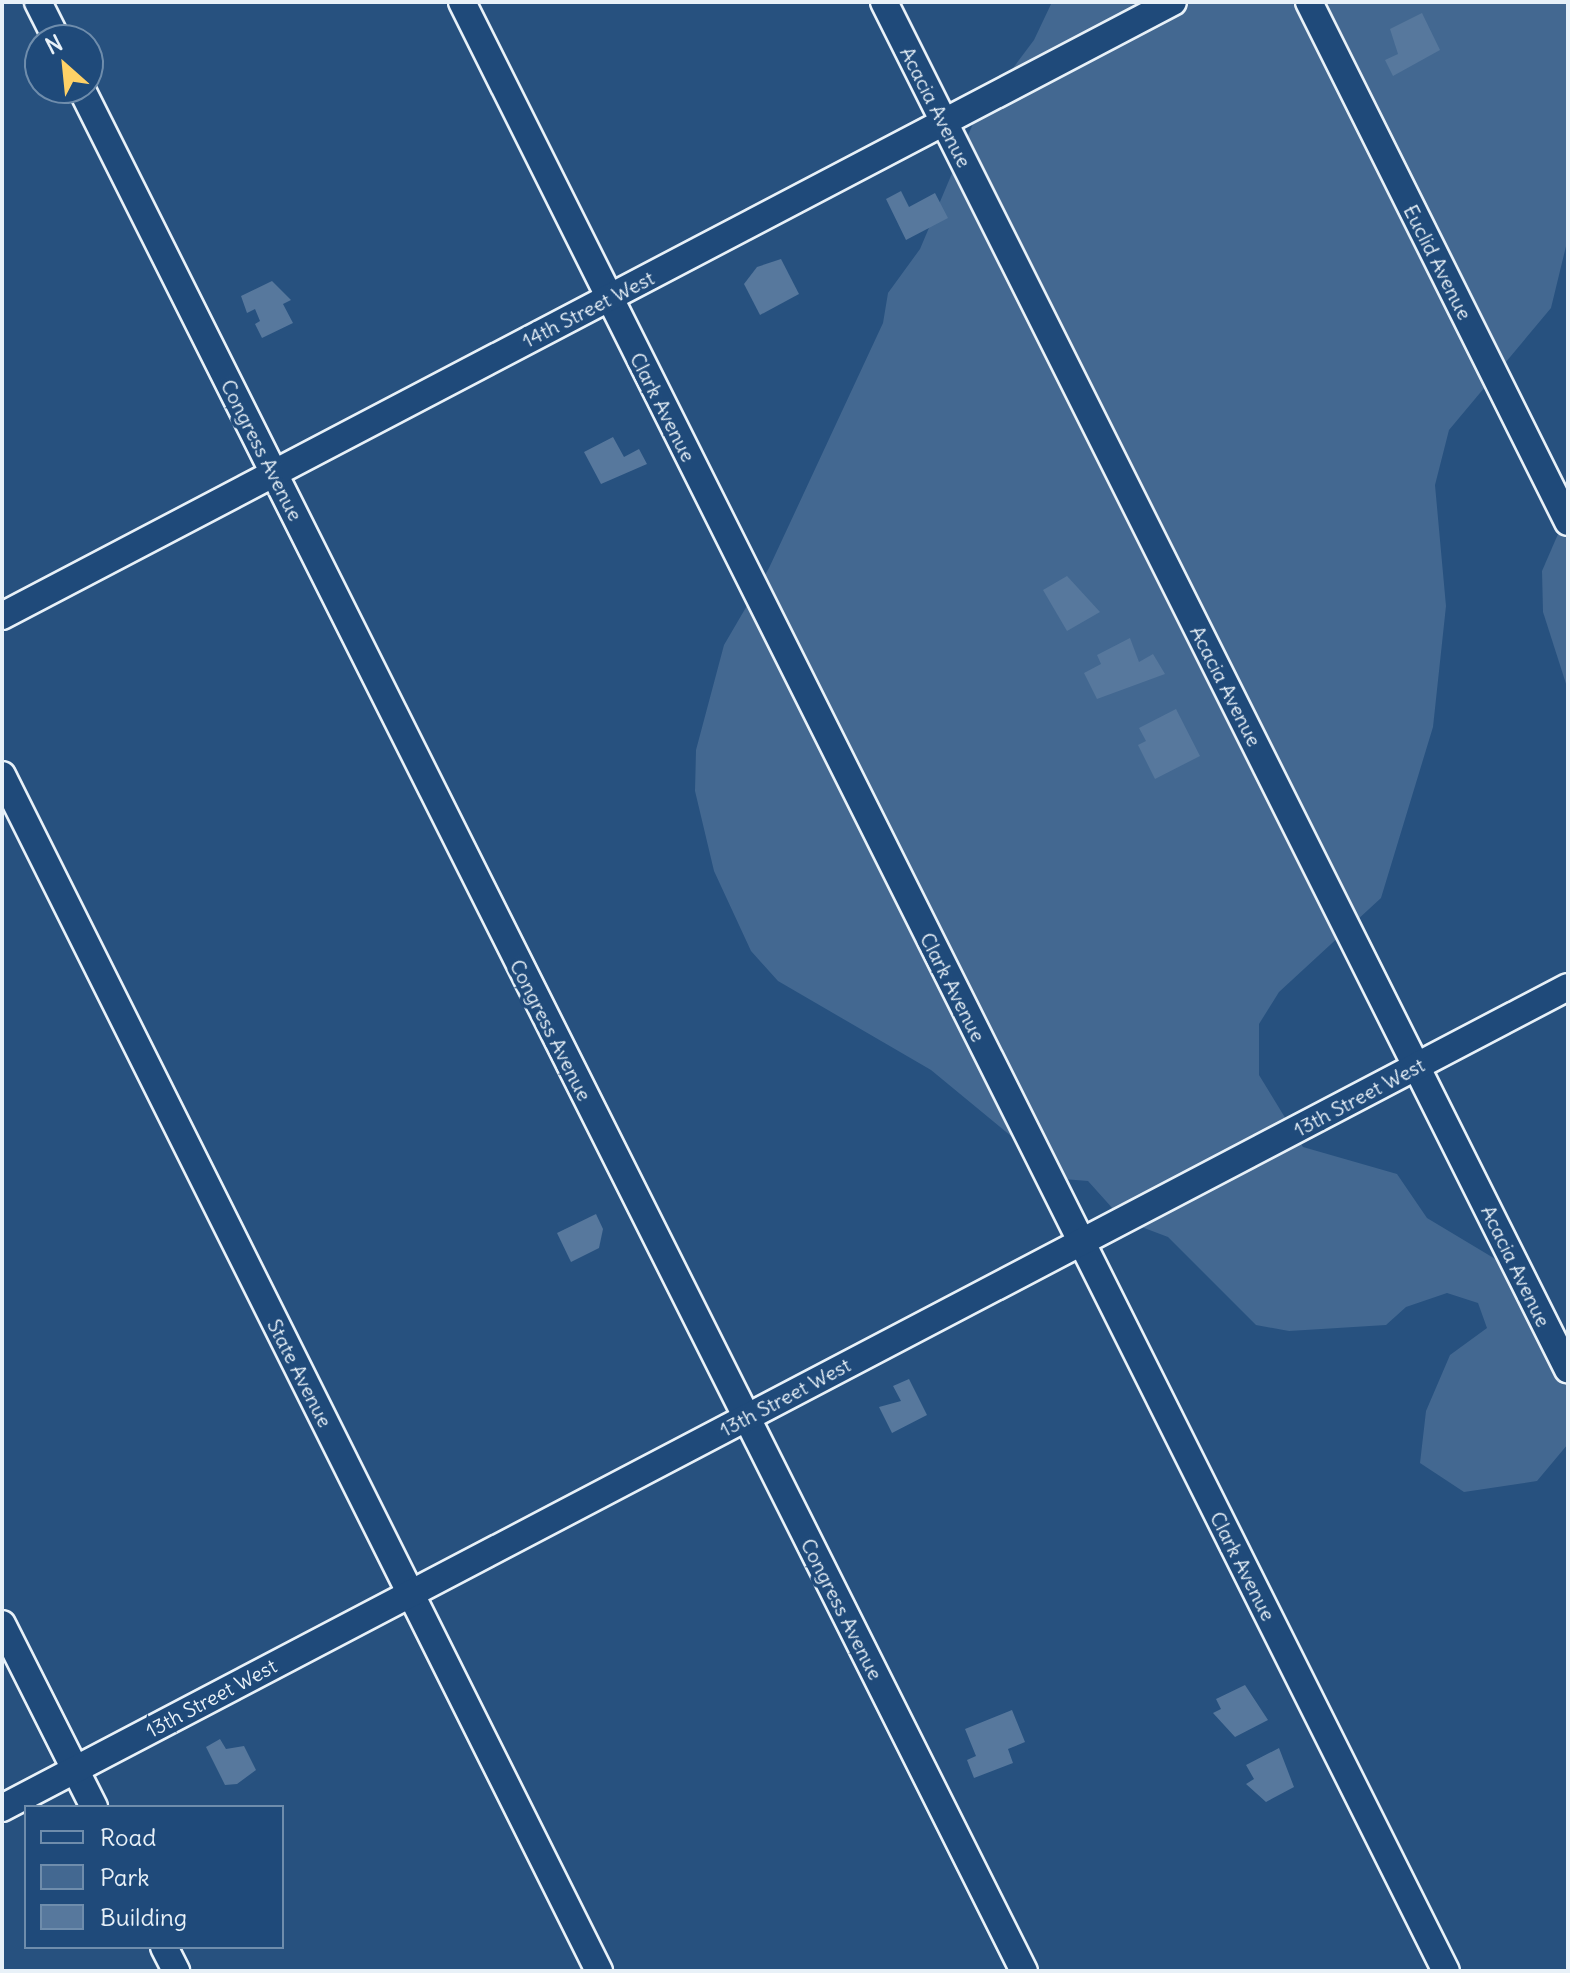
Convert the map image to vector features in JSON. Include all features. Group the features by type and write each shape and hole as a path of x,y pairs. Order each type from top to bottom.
{"street":[{"path":"38,2 49,24"},
{"name":"Clark Avenue","path":"462,2 1446,1971"},
{"name":"Acacia Avenue","path":"884,2 1568,1370"},
{"name":"14th Street West","path":"2,616 1173,2"},
{"name":"Euclid Avenue","path":"1309,2 1568,522"},
{"name":"Congress Avenue","path":"89,104 1024,1971"},
{"name":"State Avenue","path":"2,775 599,1971"},
{"name":"13th Street West","path":"2,1808 1568,987"},
{"path":"2,1624 93,1805"},
{"path":"165,1949 176,1971"}],"green space":[{"path":"1052,2 1568,2 1568,238 1551,308 1449,430 1435,485 1446,606 1433,727 1381,898 1279,992 1259,1024 1259,1075 1303,1147 1397,1174 1427,1218 1497,1260 1543,1314 1568,1374 1568,1444 1537,1481 1464,1492 1420,1463 1426,1411 1450,1355 1487,1328 1478,1303 1447,1293 1406,1307 1386,1325 1289,1331 1256,1325 1168,1237 1123,1220 1088,1181 1063,1179 931,1070 778,981 751,951 714,871 695,791 696,750 724,645 769,568 883,323 888,293 920,249 975,119 1034,40"},
{"path":"1568,511 1568,690 1543,612 1542,571"}],"building":[{"path":"1422,13 1440,50 1393,76 1385,60 1398,54 1390,29"},
{"path":"901,191 909,207 935,193 948,218 906,240 886,199"},
{"path":"781,259 799,294 760,315 744,284 757,267"},
{"path":"272,281 291,300 283,304 293,323 262,338 255,324 260,321 255,309 247,313 241,296"},
{"path":"613,437 624,457 639,449 647,464 601,484 584,452"},
{"path":"1067,576 1100,612 1067,631 1043,590"},
{"path":"1130,638 1139,662 1153,654 1165,674 1097,699 1084,673 1101,664 1097,655"},
{"path":"1176,709 1200,756 1155,779 1138,745 1146,741 1139,728"},
{"path":"596,1214 603,1229 599,1248 571,1262 557,1233"},
{"path":"909,1379 927,1415 892,1433 879,1407 901,1401 893,1386"},
{"path":"1245,1685 1268,1720 1235,1737 1213,1713 1221,1709 1216,1699"},
{"path":"1012,1710 1025,1742 1008,1749 1013,1763 974,1778 967,1760 976,1756 965,1729"},
{"path":"220,1739 226,1749 244,1746 256,1770 237,1784 225,1785 206,1747"},
{"path":"1279,1748 1294,1787 1266,1802 1246,1784 1254,1779 1246,1765"}]}
